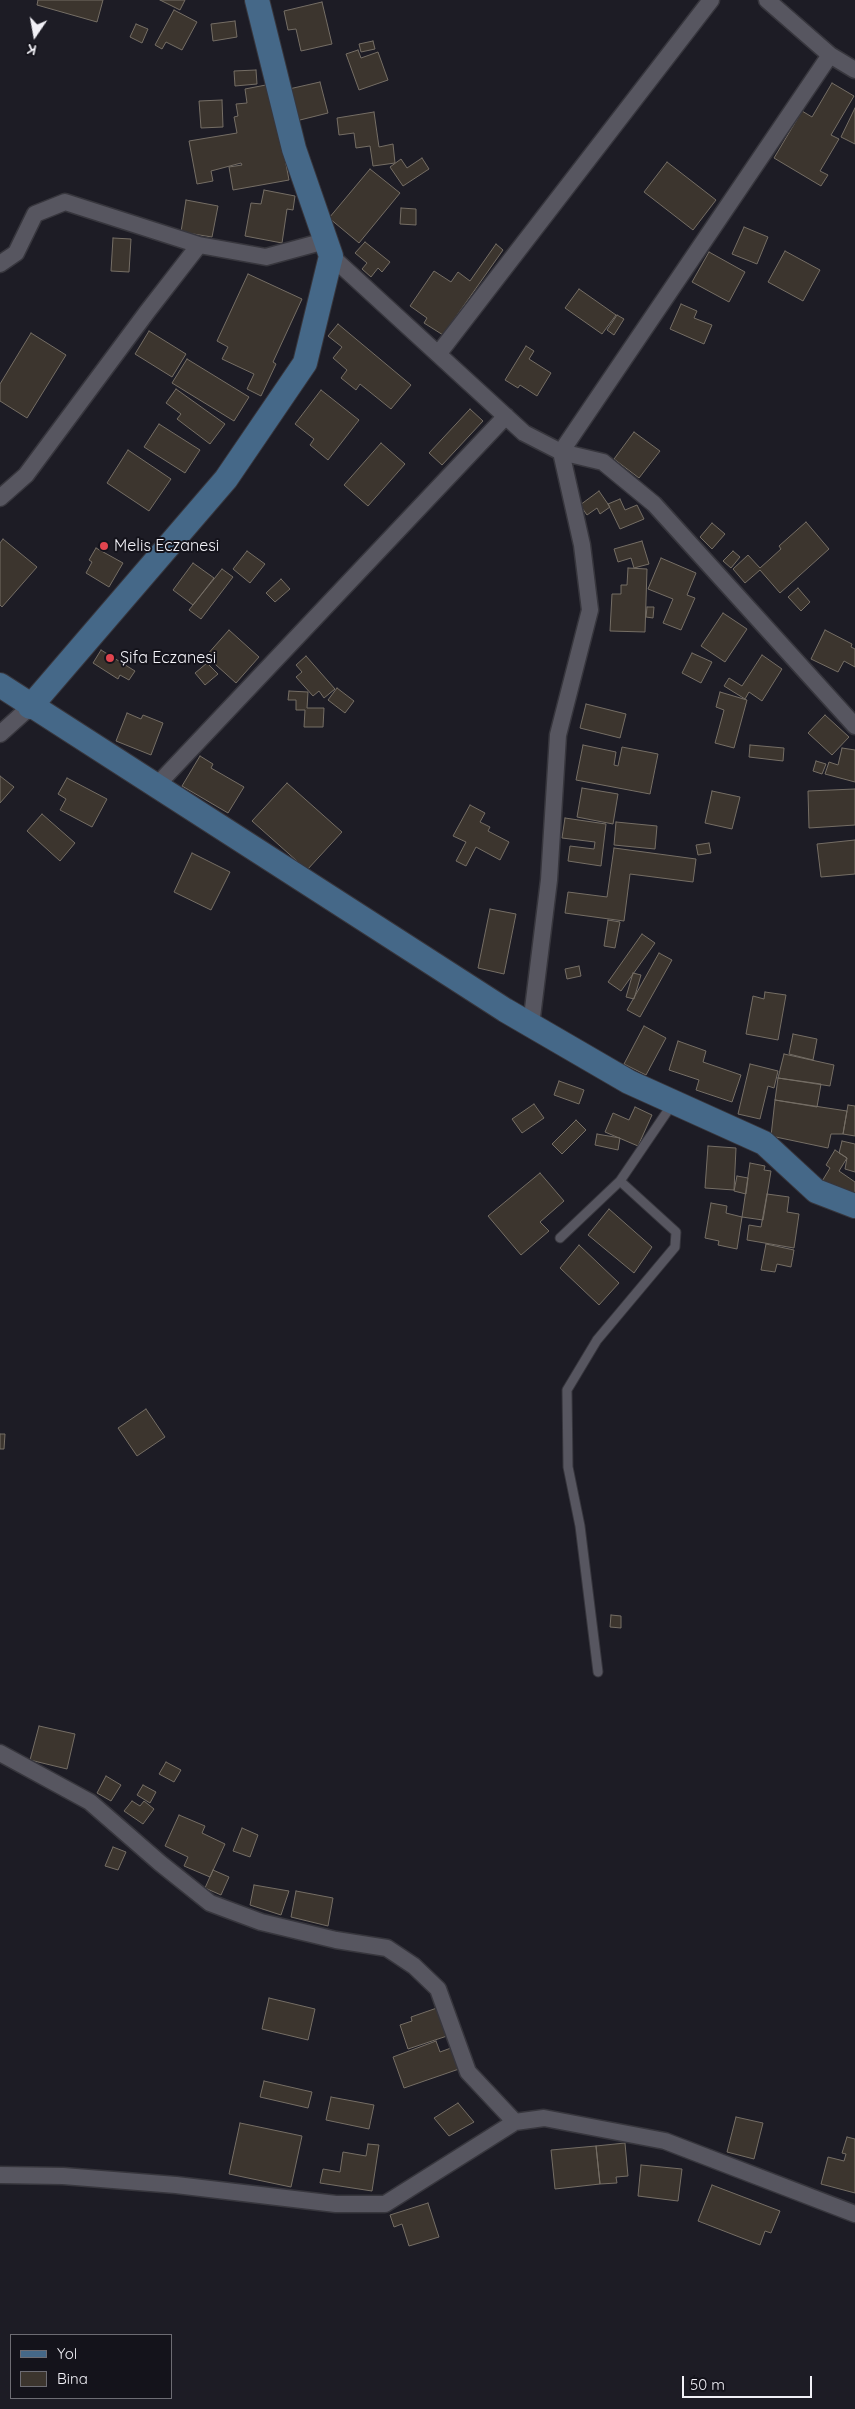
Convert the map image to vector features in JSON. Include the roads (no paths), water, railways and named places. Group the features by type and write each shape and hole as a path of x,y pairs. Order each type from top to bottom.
{"street":[{"path":"257,0 294,150 328,248 524,433 561,452 603,462 654,504 855,726"},
{"path":"439,353 711,0"},
{"path":"767,0 830,55 855,70"},
{"path":"531,1025 549,880 558,735 590,610 582,545 561,452 830,55"},
{"path":"0,264 16,253 35,214 65,202 199,245 266,258 328,248"},
{"path":"0,498 26,476 199,245"},
{"path":"0,734 30,707 226,480 305,362 328,248"},
{"path":"157,785 506,416"},
{"path":"0,686 30,707 157,785 504,1010 629,1082 764,1143 816,1191 855,1206"},
{"path":"0,1753 90,1802 160,1863 210,1903 261,1922 336,1940 387,1948 414,1966 438,1989 468,2072 516,2122"},
{"path":"0,2175 72,2176 176,2184 336,2204 385,2204 516,2122 544,2118 665,2141 855,2214"}],"lane":[{"path":"560,1238 620,1181 674,1102"},
{"path":"598,1672 580,1526 568,1466 567,1390 597,1340 675,1247 676,1232 620,1181"}],"place":[{"name":"Melis Eczanesi","path":"104,546"},
{"name":"Şifa Eczanesi","path":"110,658"}]}
